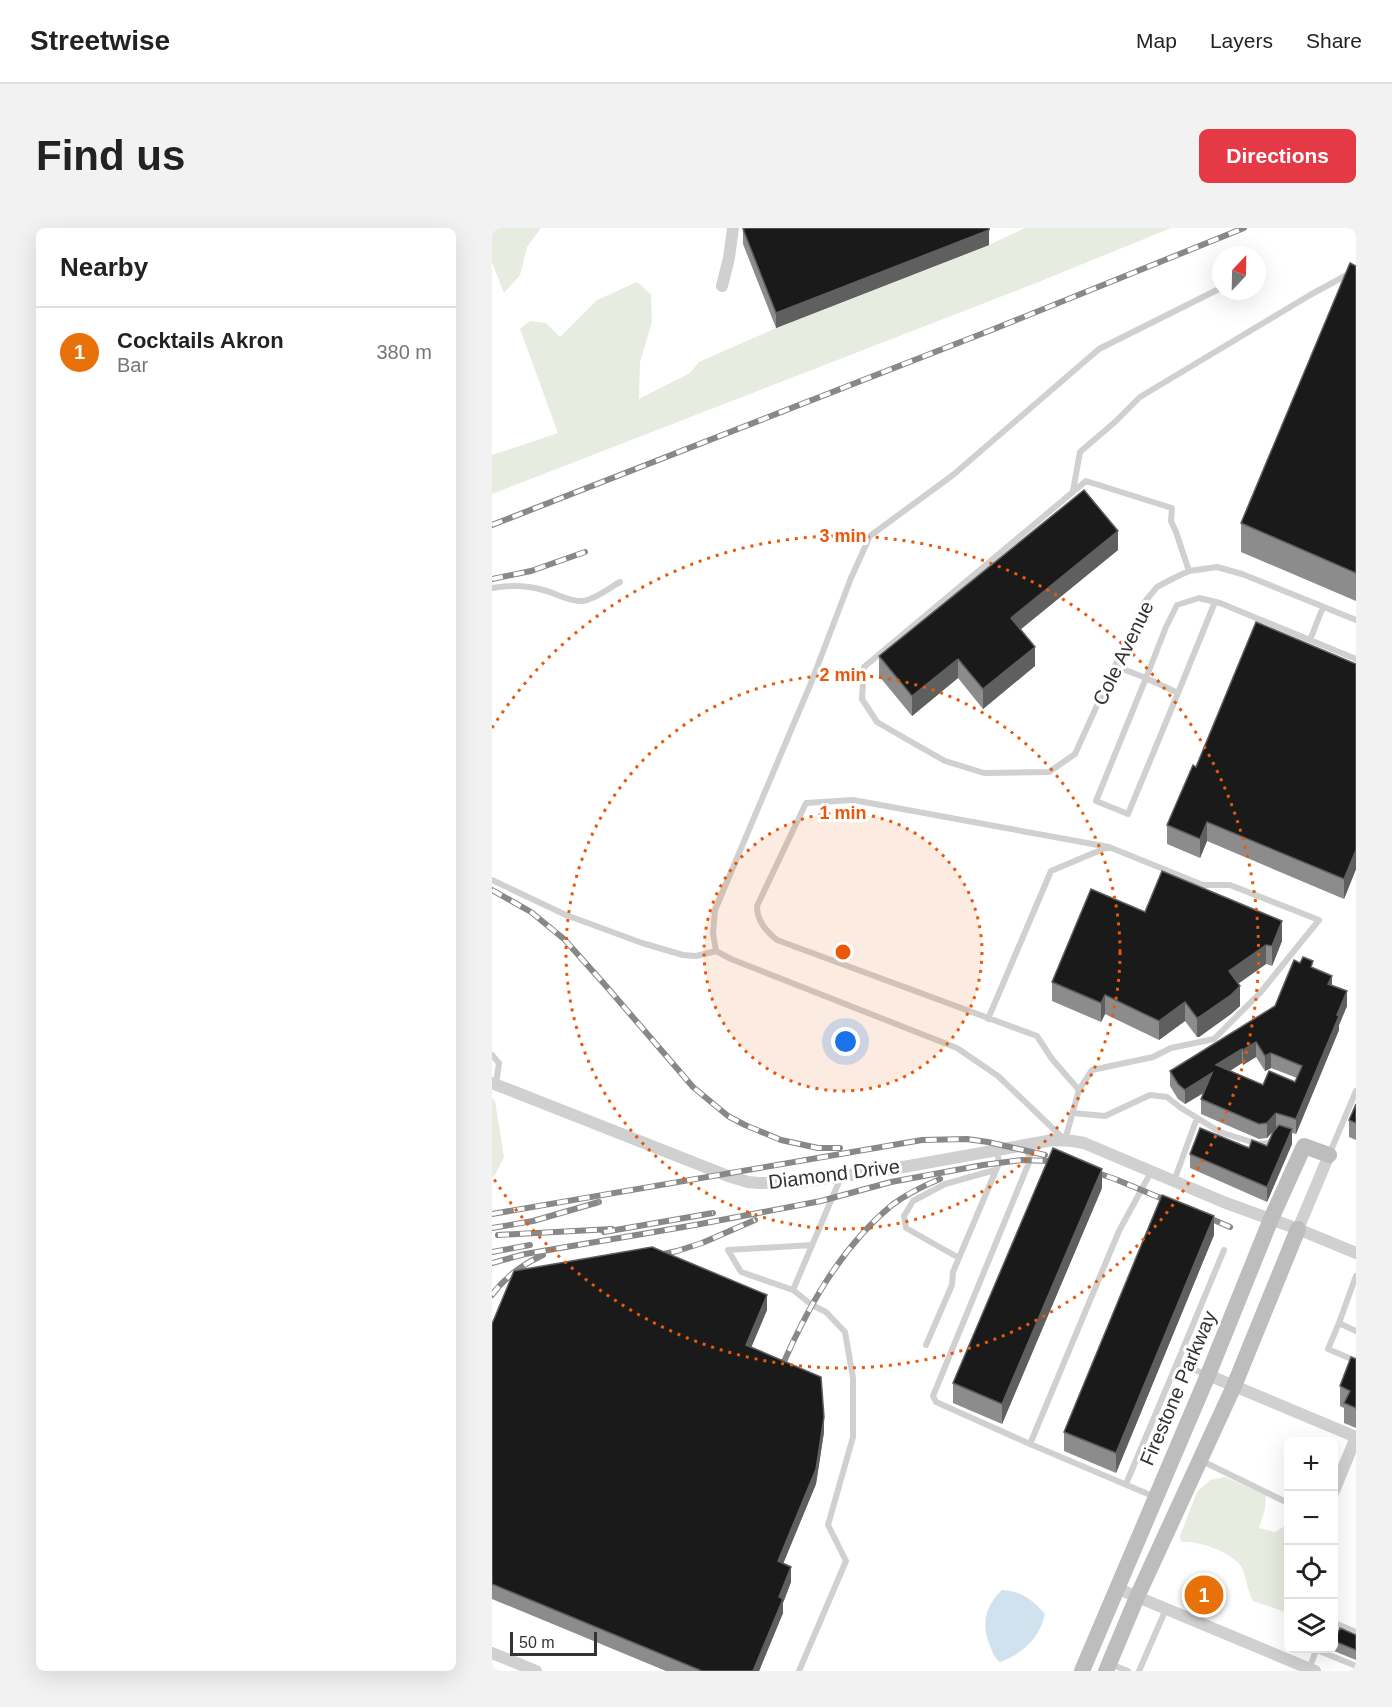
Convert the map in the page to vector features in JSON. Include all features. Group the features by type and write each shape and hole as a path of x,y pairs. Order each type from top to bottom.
{"street":[{"path":"722,286 733,228"},
{"name":"Diamond Drive","path":"494,1084 685,1159 742,1180 759,1183 801,1182 1053,1140 1084,1143 1356,1253"},
{"name":"Firestone Parkway","path":"1082,1671 1208,1375 1271,1219 1299,1142 1329,1155"},
{"path":"1108,1667 1137,1597 1234,1386 1329,1155"},
{"path":"1208,1375 1356,1437 1338,1481"},
{"path":"1116,1588 1312,1670"},
{"path":"492,1653 536,1671"}],"lane":[{"path":"1073,492 1080,452 1140,397 1310,294 1356,270"},
{"path":"716,951 713,933 715,910 811,683 850,578 870,536 953,475 1099,350 1212,293"},
{"path":"1073,492 1086,481 1172,508 1171,521 1189,571"},
{"name":"Cole Avenue","path":"1073,492 864,667 862,699 877,722 945,760 984,773 1049,772 1074,754 1143,604 1157,587 1189,571 1217,567 1230,570 1356,620"},
{"path":"492,588 523,586 544,590 566,599 583,601 620,582"},
{"path":"1215,602 1128,814 1096,801 1177,605 1199,598 1215,602 1356,659"},
{"path":"1310,640 1323,607"},
{"path":"1115,666 1178,693"},
{"path":"492,880 567,915 642,943 683,955 696,956 716,951 731,959 957,1048 998,1076 1065,1140 1079,1090 1092,1070 1153,1057 1171,1048 1214,1039 1260,993 1319,920 1230,885 1203,885 1109,847 853,800 806,802 757,906 757,915 767,932 777,940 1036,1036 1052,1059 1079,1090"},
{"path":"988,1019 1051,871 1109,847"},
{"path":"492,1055 499,1063 494,1084"},
{"path":"1329,1155 1356,1091"},
{"path":"1073,1113 1106,1116 1150,1095 1167,1097 1220,1132 1258,1144 1270,1143 1277,1133"},
{"path":"1174,1181 1197,1118"},
{"path":"1026,1145 1030,1160 933,1395 936,1402 1155,1497"},
{"path":"926,1345 952,1285 953,1272 999,1163 997,1150"},
{"path":"959,1258 906,1228 904,1216 912,1201 945,1184 995,1170"},
{"path":"1030,1444 1119,1231 1151,1172"},
{"path":"793,1290 841,1176"},
{"path":"800,1671 846,1562 828,1525 853,1437 853,1378 845,1332 826,1312 812,1305 793,1290 741,1272 728,1250 812,1245"},
{"path":"1126,1484 1224,1250"},
{"path":"1356,1276 1328,1349 1356,1361"},
{"path":"1338,1323 1356,1331"},
{"path":"1177,1363 1208,1375"},
{"path":"1200,1460 1284,1501"},
{"path":"1139,1671 1166,1609"},
{"path":"1338,1624 1356,1632"},
{"path":"1312,1670 1316,1653"},
{"path":"1326,1653 1356,1666"},
{"path":"1108,1667 1128,1671"}],"shaded area":[{"path":"492,228 541,228 527,247 520,275 504,293 492,262"},
{"path":"1025,228 1171,228 1041,281 492,494 492,455 558,433 520,329 530,321 546,323 560,337 597,300 637,282 651,294 652,322 640,362 639,399 690,373 699,362 776,328 989,245"},
{"path":"492,1098 495,1101 504,1157 492,1177"},
{"path":"1225,1477 1266,1495 1265,1509 1259,1528 1275,1532 1284,1526 1284,1612 1253,1601 1242,1568 1231,1557 1206,1545 1181,1542 1180,1536 1197,1492 1210,1480"}],"water":[{"path":"1002,1590 1026,1597 1045,1614 1043,1623 1029,1644 1023,1650 1000,1662 990,1646 985,1623 988,1609"}],"building":[{"path":"989,228 989,230 776,313 743,229"},
{"path":"1350,263 1356,266 1356,573 1241,523"},
{"path":"1084,490 1118,531 1011,618 1035,647 983,689 958,659 912,696 879,656"},
{"path":"1256,622 1356,664 1356,850 1344,879 1207,822 1200,839 1167,825 1193,765 1196,767"},
{"path":"1162,871 1282,921 1272,946 1266,945 1229,971 1240,986 1231,995 1197,1018 1185,1002 1159,1021 1105,995 1101,1003 1052,982 1091,889 1145,912"},
{"path":"1303,957 1313,961 1311,967 1332,976 1328,984 1347,991 1337,1015 1339,1016 1296,1119 1276,1113 1267,1123 1259,1124 1201,1099 1212,1073 1185,1090 1178,1084 1170,1071 1275,1006 1294,960 1300,963","holes":["1256,1042 1265,1056 1271,1053 1302,1066 1295,1082 1269,1071 1263,1085 1216,1065"]},
{"path":"1356,1104 1356,1123 1349,1120"},
{"path":"1279,1125 1292,1129 1267,1187 1190,1154 1200,1128 1249,1148 1252,1140 1267,1146"},
{"path":"1053,1148 1102,1169 1002,1404 953,1383"},
{"path":"1162,1195 1214,1216 1116,1453 1064,1432"},
{"path":"652,1247 767,1295 746,1345 821,1377 824,1417 816,1469 778,1561 791,1567 779,1597 783,1599 753,1671 702,1671 492,1584 492,1324 514,1271"},
{"path":"1351,1357 1356,1359 1356,1408 1344,1403 1350,1391 1340,1386"},
{"path":"1340,1628 1356,1635 1356,1650 1338,1643"}],"railway":[{"path":"492,525 994,329 1244,228"},
{"path":"492,579 531,571 585,552"},
{"path":"492,890 531,912 564,939 693,1087 728,1116 781,1140 818,1148 840,1148"},
{"path":"492,1214 922,1140 967,1139 1045,1155"},
{"path":"492,1263 525,1254 821,1201 891,1182 983,1165 1022,1160 1062,1163"},
{"path":"1086,1169 1175,1204"},
{"path":"780,1371 813,1303 856,1240 873,1222 903,1197 940,1179"},
{"path":"492,1228 533,1221 599,1202"},
{"path":"604,1232 713,1213"},
{"path":"1200,1214 1230,1227"},
{"path":"650,1257 702,1243 755,1220"},
{"path":"498,1235 612,1229"},
{"path":"492,1252 530,1245"},
{"path":"492,1295 515,1272 543,1255"}],"place":[{"name":"Cocktails Akron","path":"1204,1595"}]}
